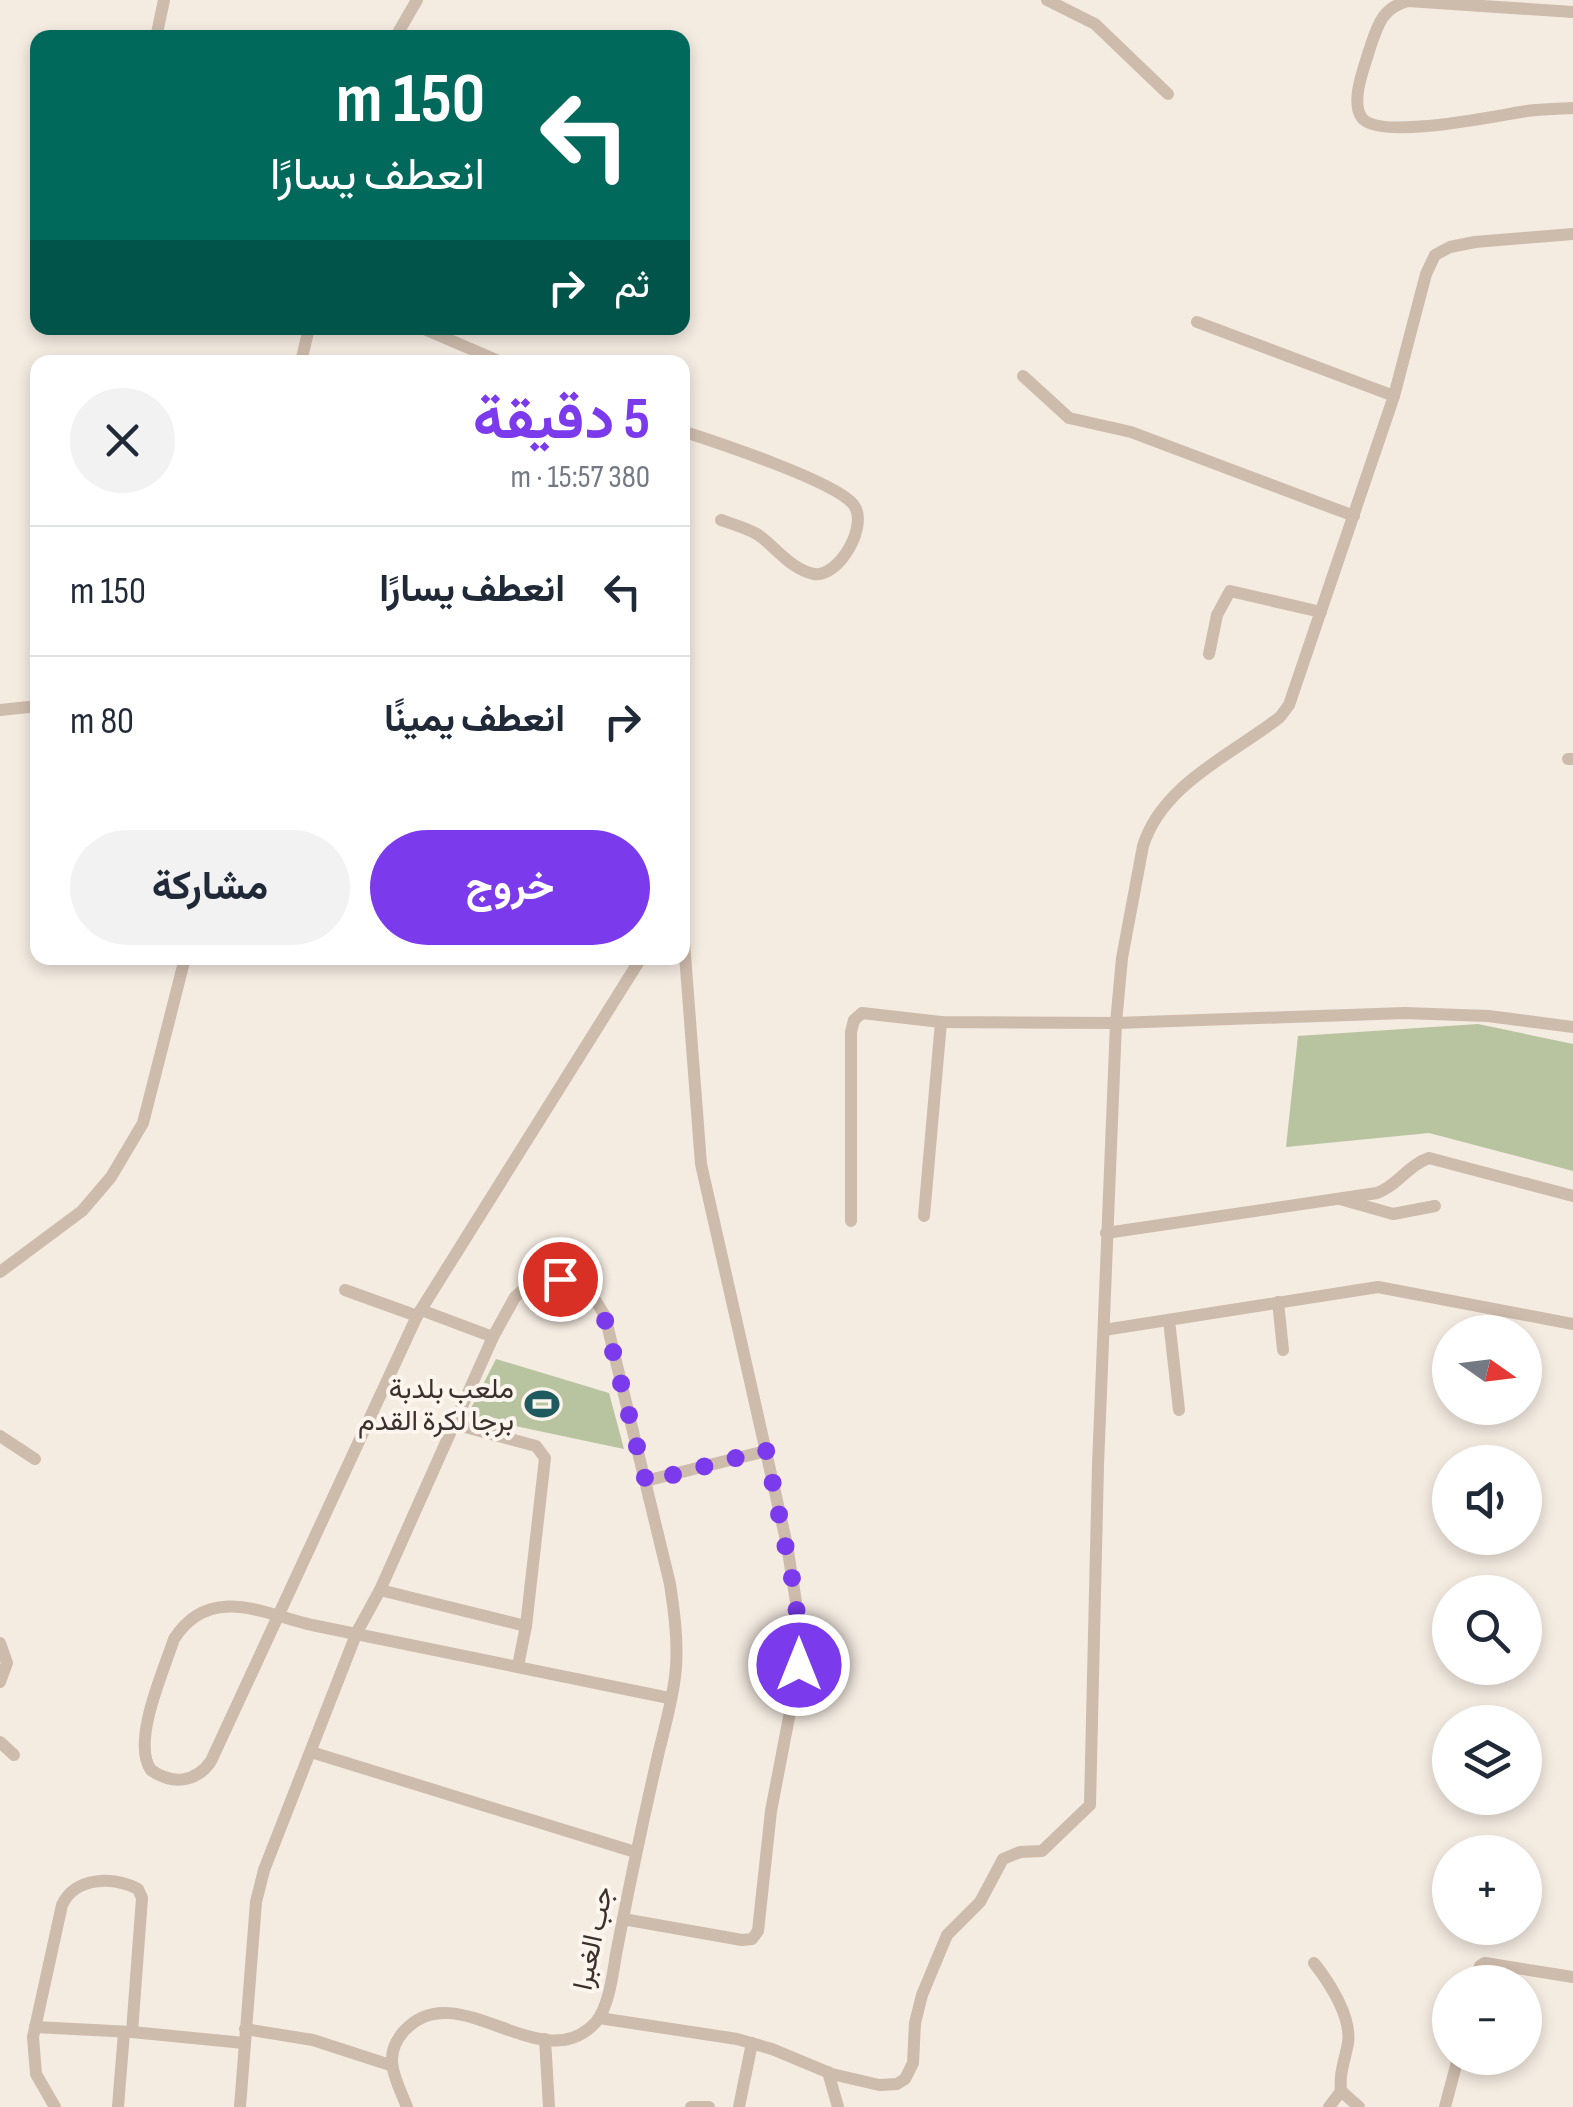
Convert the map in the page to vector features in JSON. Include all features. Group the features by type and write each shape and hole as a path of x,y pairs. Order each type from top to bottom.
{"street":[{"path":"158,30 164,0"},
{"path":"400,30 417,0"},
{"path":"1047,0 1095,24 1168,94"},
{"path":"1573,12 1408,1 1391,6 1378,22 1356,104 1362,118 1370,124 1430,126 1573,108"},
{"path":"599,2018 752,2043 828,2072 896,2084 905,2079 913,2063 915,2023 922,1995 947,1935 980,1902 1004,1859 1015,1853 1042,1850 1091,1803 1096,1540 1116,1023 1132,896 1149,831 1166,806 1197,776 1286,710 1394,396 1426,274 1435,255 1475,242 1573,234"},
{"path":"1197,322 1394,396"},
{"path":"438,335 485,355"},
{"path":"1023,376 1070,418 1131,432 1354,516"},
{"path":"690,434 831,489 852,503 858,516 843,557 826,573 818,574 798,567 752,532 721,520"},
{"path":"1208,654 1216,615 1230,591 1321,612"},
{"path":"0,710 30,707"},
{"path":"0,1272 82,1212 112,1177 143,1123 183,965"},
{"path":"637,965 419,1313 279,1615 206,1769 180,1780 166,1778 151,1770 144,1751 147,1724 174,1638 200,1612 229,1606 279,1615 669,1698"},
{"path":"623,1920 742,1940 752,1939 758,1931 770,1810 799,1665 796,1598 701,1164 686,965"},
{"path":"851,1221 851,1032 854,1020 866,1012 942,1022 1116,1023 1405,1013 1488,1016 1573,1028"},
{"path":"924,1216 942,1022"},
{"path":"1106,1233 1383,1191 1409,1168 1429,1158 1573,1196"},
{"path":"1332,1198 1393,1214 1434,1206"},
{"name":"جب الغبرا","path":"240,2107 258,1891 357,1632 515,1297 532,1282 560,1279 591,1294 611,1338 675,1618 676,1672 599,2018 572,2036 545,2039"},
{"path":"1104,1330 1378,1287 1573,1324"},
{"path":"345,1290 493,1337"},
{"path":"1278,1302 1284,1350"},
{"path":"1169,1320 1179,1410"},
{"path":"454,1424 536,1446 544,1454 526,1626 518,1666"},
{"path":"0,1436 34,1458"},
{"path":"646,1482 766,1450"},
{"path":"380,1590 526,1626"},
{"path":"0,1643 7,1663 0,1682"},
{"path":"0,1742 14,1755"},
{"path":"311,1752 635,1852"},
{"path":"54,2107 33,2063 35,2027 54,1934 68,1893 81,1884 106,1882 133,1886 142,1898 118,2107"},
{"path":"1314,1963 1336,1999 1348,2031 1341,2090 1329,2107"},
{"path":"1542,1972 1573,1977"},
{"path":"408,2107 390,2064 393,2046 412,2024 446,2012 545,2039 549,2107"},
{"path":"35,2027 313,2040 390,2064"},
{"path":"739,2107 752,2043"},
{"path":"828,2072 838,2107"},
{"path":"1445,2107 1453,2075"},
{"path":"1341,2090 1359,2107"},
{"path":"691,2107 709,2107"}],"green space":[{"path":"1478,1024 1573,1044 1573,1171 1429,1133 1286,1147 1298,1036"},
{"name":"ملعب بلدبة برجا لكرة القدم","path":"496,1359 609,1393 624,1449 467,1416"}],"place":[{"name":"ملعب بلدبة برجا لكرة القدم","path":"542,1404"}],"route":[{"path":"560,1279 583,1288 599,1304 646,1482 766,1450 799,1616 799,1665"}]}
